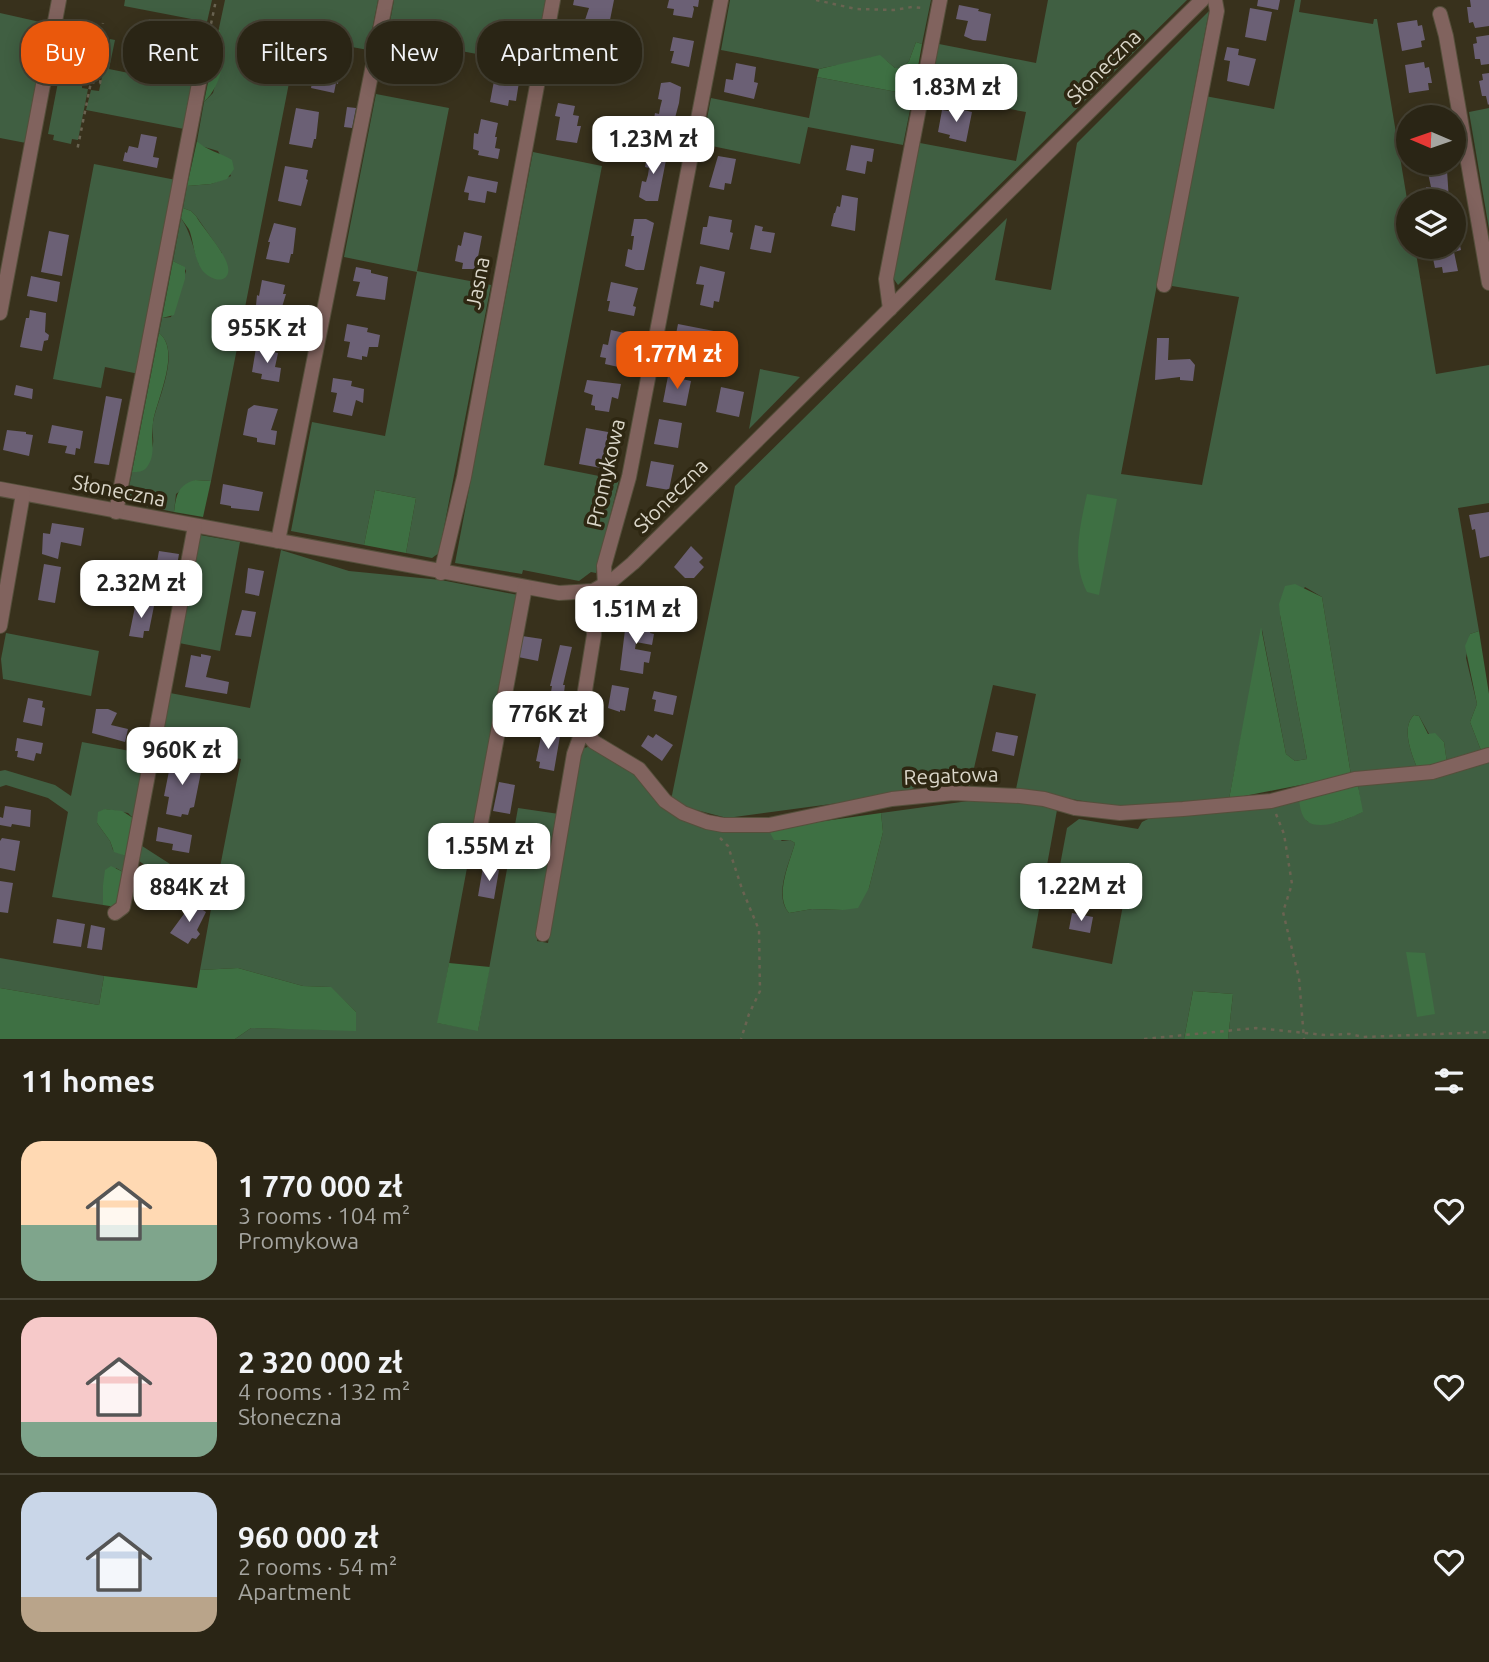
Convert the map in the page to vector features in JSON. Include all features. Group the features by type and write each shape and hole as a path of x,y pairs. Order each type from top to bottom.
{"street":[{"path":"0,313 59,0"},
{"path":"278,541 386,0"},
{"name":"Jasna","path":"441,573 464,477 553,0"},
{"name":"Promykowa","path":"599,588 629,477 721,0"},
{"name":"Słoneczna","path":"0,489 559,593 599,588 633,563 1202,0"},
{"path":"1164,285 1217,11 1215,0"},
{"path":"890,309 886,279 939,4"},
{"path":"1440,14 1489,283"},
{"path":"116,512 199,84"},
{"path":"0,626 23,494"},
{"path":"115,913 122,906 195,526"},
{"path":"477,844 525,587"},
{"path":"543,934 574,754 583,729 582,709 599,588"},
{"name":"Regatowa","path":"583,729 594,742 639,769 665,801 683,813 723,825 769,825 892,799 953,793 1020,796 1044,799 1075,808 1120,813 1271,801 1355,779 1444,770 1489,755"}],"path":[{"path":"211,21 216,0"},
{"path":"817,0 856,9 894,10 939,4"},
{"path":"77,151 91,84"},
{"path":"1271,801 1284,834 1292,884 1283,912 1299,978 1304,1039"},
{"path":"707,822 728,846 759,930 760,991 741,1039"},
{"path":"1144,1039 1256,1028 1363,1037 1489,1032"}],"green space":[{"path":"125,0 212,0 207,21 124,6"},
{"path":"225,0 378,0 374,21 366,21 366,50 352,47 352,21 237,21 237,84 289,84 211,481 195,480 176,494 174,512 126,502 132,472 137,472 153,444 152,425 168,363 166,341 159,333 162,318 171,317 186,271 173,261 181,218 190,235 199,264 222,253 196,216 183,208 187,186 211,184 231,176 218,151 201,146 197,141 204,102 213,93 215,84 223,84 225,49 223,21 220,21"},
{"path":"394,0 547,0 543,21 477,21 477,54 463,51 463,21 390,21"},
{"path":"730,0 931,0 922,44 916,42 909,61 902,68 895,68 882,58 874,57 819,69 721,50"},
{"path":"1048,0 1187,0 898,285 893,278 920,143 1016,161 1026,112 929,94 939,44 1036,63"},
{"path":"1295,0 1301,0 1299,12 1373,24 1374,19 1377,19 1396,133 1396,175 1403,175 1405,189 1396,189 1396,259 1417,259 1436,374 1489,365 1489,503 1458,508 1479,631 1470,634 1466,658 1477,704 1470,722 1482,753 1447,763 1444,742 1435,734 1429,734 1419,716 1414,715 1410,720 1408,733 1417,768 1351,775 1322,597 1305,587 1280,615 1307,759 1295,761 1286,754 1262,630 1229,799 1150,807 1110,806 1016,789 1036,694 993,685 969,790 943,781 926,783 898,795 727,818 681,806 671,800 735,486 1007,218 995,280 1051,290 1077,143 1209,11 1121,474 1202,485 1239,297 1172,286 1172,265 1205,96 1274,109"},
{"path":"0,13 36,21 21,21 21,84 37,84 26,143 0,138"},
{"path":"110,39 115,40 109,69"},
{"path":"916,42 922,44 913,95 817,77 819,69 880,55 895,68 902,68 909,61"},
{"path":"109,69 123,72 123,84 193,86 184,129 86,110 91,90 99,91 100,84 109,84"},
{"path":"817,77 913,95 903,145 808,127 800,164 702,144 711,98 809,118"},
{"path":"58,84 82,84 82,88 88,89 78,140 72,139 71,144 53,140 54,135 48,134"},
{"path":"208,84 216,84 210,95 204,102"},
{"path":"376,94 449,108 417,271 491,285 439,553 432,558 406,553 416,498 375,490 364,545 291,531 312,422 385,436 417,272 344,257"},
{"path":"1489,108 1489,229 1469,112"},
{"path":"197,141 232,160 234,169 227,179 211,184 187,186"},
{"path":"533,152 602,166 544,465 619,480 596,573 591,572 579,581 523,570 522,574 455,563"},
{"path":"94,164 176,180 139,374 105,367 101,388 53,379"},
{"path":"183,208 196,216 226,260 228,273 223,279 219,280 204,273 199,265 189,230 181,218"},
{"path":"173,261 185,267 185,279 174,315 162,318"},
{"path":"159,333 165,341 168,364 153,423 152,457 145,469 132,472"},
{"path":"760,369 800,377 749,429"},
{"path":"195,480 211,481 203,517 174,512 179,491"},
{"path":"375,490 416,498 406,553 364,545"},
{"path":"1087,494 1117,499 1099,595 1087,592 1079,568 1078,543"},
{"path":"200,535 240,542 220,651 179,643"},
{"path":"281,550 349,571 441,580 518,595 438,1023 478,1030 518,808 559,814 537,941 548,943 579,756 582,749 590,746 638,774 671,812 768,829 782,841 790,840 795,843 782,897 789,913 812,909 843,910 869,888 883,832 881,813 983,799 1036,801 1057,810 1032,948 1112,964 1126,889 1058,876 1067,828 1079,819 1138,829 1142,822 1154,816 1299,800 1307,821 1328,824 1362,812 1358,785 1489,762 1489,1039 1228,1039 1233,994 1193,991 1184,1039 235,1039 251,1028 356,1030 356,1012 330,987 303,986 238,968 200,970 211,909 136,859 139,844 215,893 241,759 160,744 170,693 250,708"},
{"path":"1295,584 1322,597 1351,775 1229,799 1261,627 1286,754 1295,761 1307,759 1279,604 1285,586"},
{"path":"1479,631 1489,694 1489,751 1482,753 1470,722 1477,704 1465,646 1470,634"},
{"path":"6,633 99,651 91,696 3,679 1,659"},
{"path":"1414,715 1419,716 1428,734 1435,733 1444,742 1447,763 1417,768 1408,733 1410,720"},
{"path":"82,742 146,754 133,818 128,813 105,809 97,823 113,850 126,856 123,872 116,868 103,885 103,905 52,897 68,812 48,798 6,785 0,787 0,771 5,770 55,785 71,796"},
{"path":"1358,785 1363,812 1327,825 1313,824 1303,816 1299,800"},
{"path":"105,809 122,811 133,818 126,856 114,852 110,841 97,823 98,812"},
{"path":"881,813 883,832 869,888 858,908 812,909 789,913 785,906 783,888 795,843 790,840 774,840 768,829"},
{"path":"111,866 123,872 116,907 103,905 105,870"},
{"path":"1406,952 1425,953 1435,1014 1417,1017"},
{"path":"0,958 104,976 99,1005 0,988"},
{"path":"449,963 490,967 478,1031 437,1023"},
{"path":"238,968 303,986 331,987 356,1012 356,1031 251,1028 235,1039 0,1039 0,988 99,1005 104,976 197,988 200,970"},
{"path":"1193,991 1233,994 1228,1039 1184,1039"}],"building":[{"path":"574,0 614,0 610,20 606,21 585,21 589,8 573,5"},
{"path":"669,0 699,0 698,7 693,6 692,18 673,15 674,9 667,8"},
{"path":"1258,0 1280,0 1278,10 1257,6"},
{"path":"1470,0 1489,0 1489,26 1475,28 1473,22 1469,23 1467,7 1471,7"},
{"path":"959,5 991,14 986,41 964,36 968,21 956,19"},
{"path":"1250,8 1272,12 1266,41 1245,37"},
{"path":"1417,20 1418,26 1422,25 1425,40 1421,41 1422,47 1402,51 1397,23"},
{"path":"1489,35 1489,64 1481,65 1480,59 1475,59 1473,44 1477,43 1476,37"},
{"path":"673,37 694,41 689,67 671,63"},
{"path":"1227,47 1239,49 1238,55 1256,59 1249,86 1227,81 1230,61 1224,60"},
{"path":"1424,62 1425,68 1429,67 1432,83 1428,83 1429,90 1409,93 1405,65"},
{"path":"736,63 756,67 754,82 758,83 754,99 724,92 726,79 733,80"},
{"path":"1489,73 1488,105 1486,96 1482,96 1479,81 1483,80 1482,74"},
{"path":"670,82 681,87 679,103 671,133 663,134 652,130 655,113 659,114 662,100 658,99 661,83"},
{"path":"312,84 336,84 334,93 311,88"},
{"path":"493,84 519,84 516,101 509,100 508,106 490,102"},
{"path":"558,103 575,106 573,115 579,116 577,126 581,126 577,143 556,140 560,117 555,116"},
{"path":"347,107 356,108 352,128 344,127"},
{"path":"296,108 319,112 316,139 312,148 289,144"},
{"path":"955,108 972,112 966,142 938,132 942,110 954,112"},
{"path":"481,119 498,123 495,148 500,149 498,159 478,155 479,151 473,149 474,133 478,134"},
{"path":"141,134 157,137 153,157 159,158 157,168 123,161 129,146 138,148"},
{"path":"851,145 874,149 872,162 867,161 865,174 846,170"},
{"path":"648,151 659,151 667,155 658,201 646,201 639,197 642,181 646,182 648,175 649,168 645,167"},
{"path":"718,156 736,159 731,184 725,183 724,190 709,187"},
{"path":"285,166 308,170 301,206 278,201"},
{"path":"1428,175 1447,175 1448,189 1426,189 1431,187"},
{"path":"468,176 498,182 496,193 487,191 485,203 468,200 469,193 464,192"},
{"path":"842,195 858,198 855,231 831,226 837,206 840,207"},
{"path":"709,216 732,220 730,232 733,233 729,250 700,244 703,227 707,227"},
{"path":"634,219 646,219 654,223 644,270 625,266 628,249 632,250"},
{"path":"274,223 296,228 293,254 289,263 266,259"},
{"path":"755,225 763,227 762,231 775,233 771,253 750,249"},
{"path":"49,231 69,235 62,276 41,272"},
{"path":"464,232 482,236 479,269 462,269 463,263 455,261"},
{"path":"1433,259 1455,259 1458,271 1443,273 1442,267 1435,268"},
{"path":"700,266 725,272 719,302 714,301 713,308 700,305 704,285 696,284"},
{"path":"356,267 388,277 385,300 356,296 360,282 353,281"},
{"path":"31,276 60,282 57,302 27,296"},
{"path":"262,280 285,285 283,294 286,294 278,320 255,316"},
{"path":"611,282 638,288 633,306 636,307 634,316 608,311"},
{"path":"30,310 46,313 45,332 49,335 48,340 44,341 42,351 20,347"},
{"path":"347,324 368,328 367,332 380,335 378,347 369,347 367,357 362,356 362,360 347,357 350,342 344,341"},
{"path":"678,324 724,333 721,348 711,346 708,359 682,354 687,341 675,339"},
{"path":"611,330 629,334 626,349 630,350 628,358 625,357 623,368 605,364 606,358 600,357 603,344 608,345"},
{"path":"1157,338 1169,338 1168,360 1190,359 1195,365 1193,381 1180,380 1180,377 1155,380"},
{"path":"256,348 278,353 275,367 281,368 279,382 261,379 262,374 252,372"},
{"path":"668,376 691,381 686,406 663,402"},
{"path":"333,378 352,381 351,386 364,389 363,403 356,400 352,416 333,412 337,393 331,392"},
{"path":"587,380 621,384 618,399 612,397 609,412 595,410 595,406 591,405 593,395 584,392"},
{"path":"16,385 33,389 32,399 14,395"},
{"path":"721,387 744,392 739,417 716,412"},
{"path":"106,396 122,399 109,465 94,463"},
{"path":"254,405 278,409 271,430 277,431 275,445 257,442 257,438 243,435 248,409"},
{"path":"659,419 682,423 678,448 654,444"},
{"path":"52,425 83,431 80,449 76,448 75,455 65,453 67,446 48,443"},
{"path":"586,428 608,432 601,468 579,464"},
{"path":"7,430 33,435 29,456 3,450"},
{"path":"651,461 674,465 669,490 646,486"},
{"path":"223,484 263,492 259,511 220,504"},
{"path":"1489,512 1489,556 1480,558 1475,529 1472,530 1469,515"},
{"path":"52,523 84,528 81,546 61,542 58,559 42,554 43,533 50,534"},
{"path":"691,546 703,558 699,562 704,567 694,578 685,578 674,567"},
{"path":"159,551 179,554 175,577 155,573"},
{"path":"121,560 131,562 127,580 117,579"},
{"path":"44,564 61,567 55,603 38,600"},
{"path":"248,568 264,571 259,596 245,593"},
{"path":"136,602 154,606 149,631 144,631 143,638 129,636"},
{"path":"242,610 256,612 251,637 235,635"},
{"path":"631,617 653,621 650,633 654,634 652,645 636,642 635,649 651,652 649,663 644,662 643,674 620,670 625,630 628,631"},
{"path":"522,636 542,639 538,661 518,657"},
{"path":"560,645 572,647 563,685 563,700 550,698 550,686"},
{"path":"201,654 211,656 206,677 229,682 227,694 185,687 191,655 201,657"},
{"path":"612,685 629,688 625,711 608,708"},
{"path":"654,691 677,696 673,715 654,711"},
{"path":"28,698 43,701 42,707 45,708 42,726 23,722"},
{"path":"514,698 531,701 525,730 509,727"},
{"path":"96,709 108,709 117,713 111,725 128,729 125,742 92,733"},
{"path":"542,732 560,736 554,771 539,768 540,762 536,761"},
{"path":"996,732 1018,736 1014,756 992,751"},
{"path":"656,734 673,745 662,761 641,746 648,735 653,738"},
{"path":"17,738 43,743 41,754 36,753 34,761 17,757"},
{"path":"177,755 198,762 197,770 201,772 194,807 190,808 188,815 182,814 181,817 166,814 169,797 164,796 169,771 174,772"},
{"path":"499,782 515,785 510,814 493,811"},
{"path":"5,806 31,810 30,827 0,825"},
{"path":"158,827 192,835 189,853 172,850 173,844 156,841"},
{"path":"2,838 20,841 15,871 0,868"},
{"path":"483,867 499,870 494,899 478,896"},
{"path":"0,881 13,883 8,913 0,912"},
{"path":"192,903 206,912 197,930 200,934 188,944 170,933"},
{"path":"1072,913 1093,917 1090,933 1069,929"},
{"path":"57,919 85,924 81,947 53,943"},
{"path":"91,925 105,928 102,950 87,948"}]}
